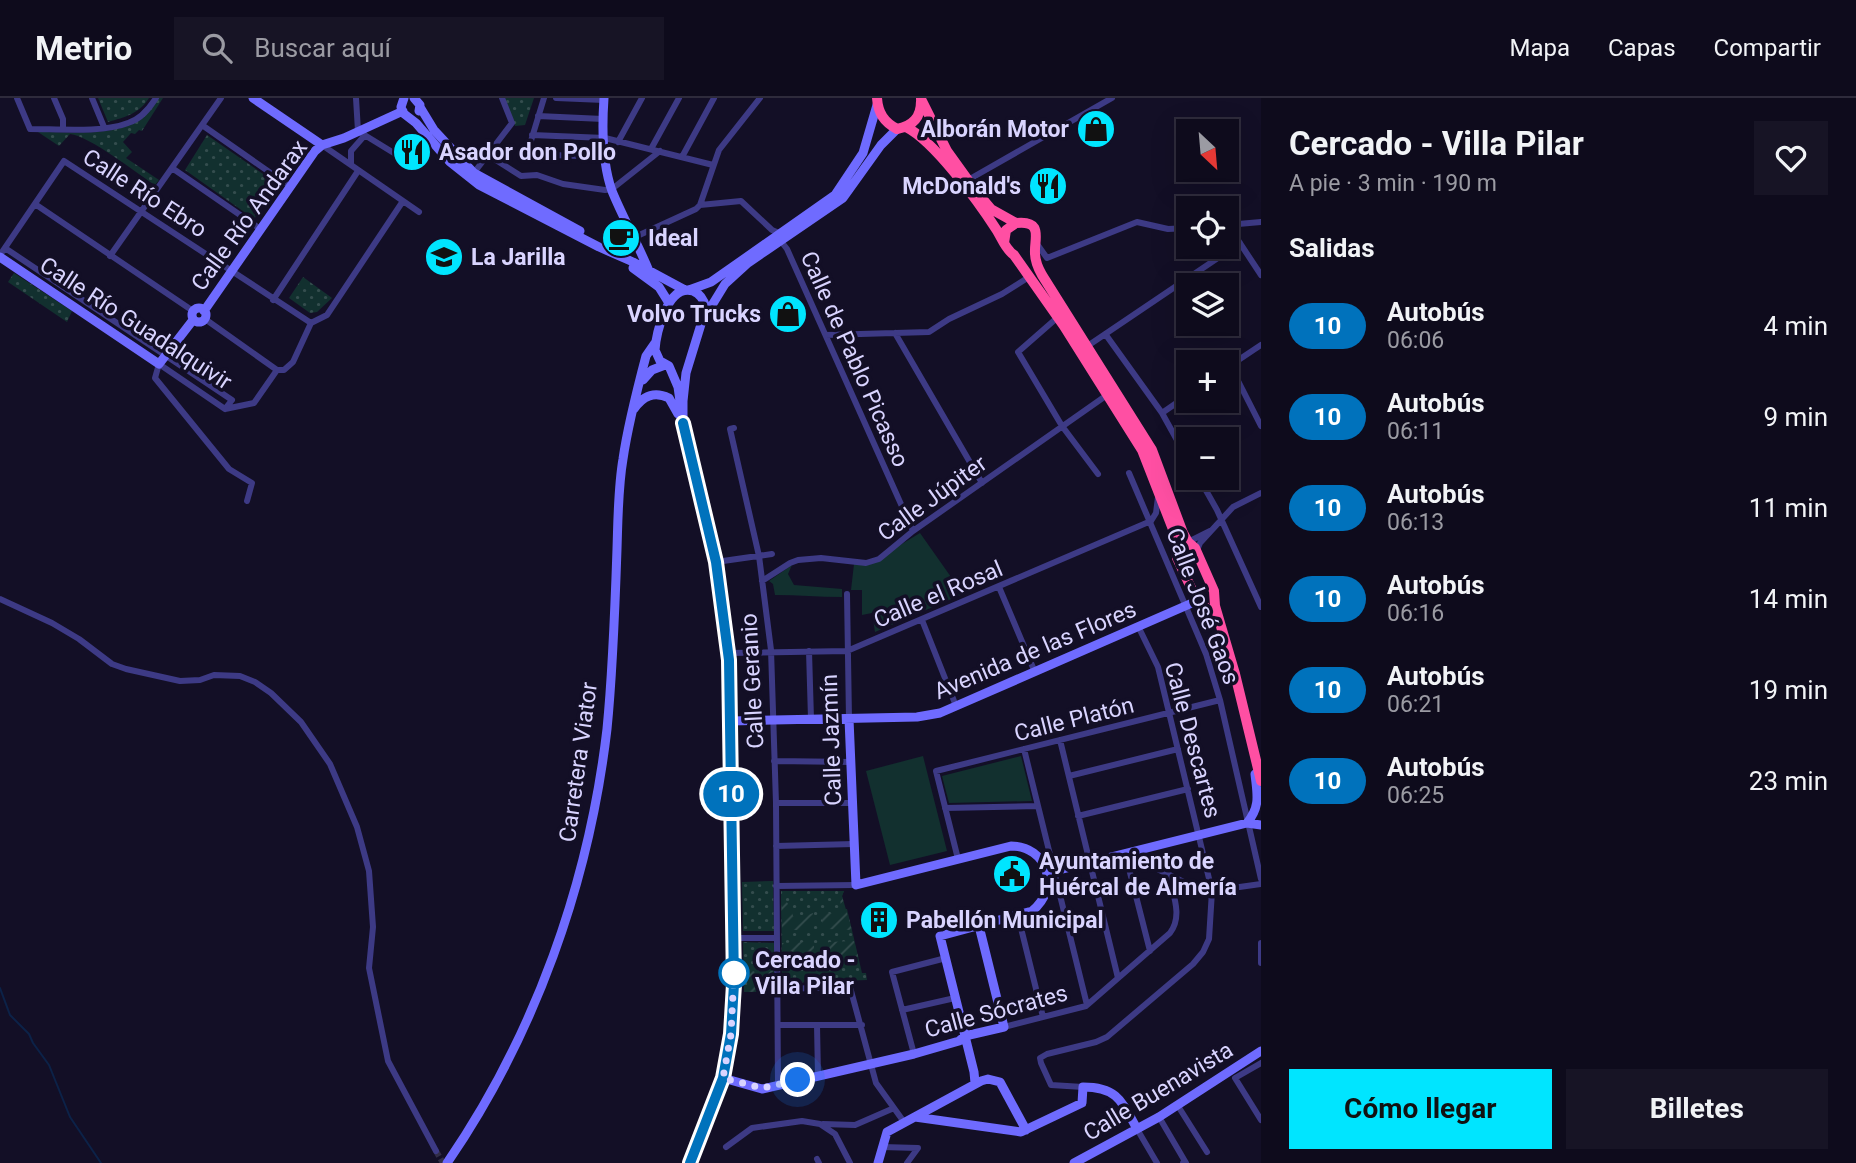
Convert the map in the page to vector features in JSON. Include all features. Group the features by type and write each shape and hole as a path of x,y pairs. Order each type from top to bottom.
{"highway":[{"path":"902,128 920,115 921,99"},
{"path":"921,99 934,129 968,180 991,209 1016,223"},
{"path":"877,102 886,122 917,132 938,154 996,228 1007,249 1086,346 1152,450 1183,544"},
{"path":"1004,243 1006,230 1016,223 1022,222 1034,229 1037,264 1042,275 1107,395 1142,450 1183,544"},
{"path":"1014,255 1027,255 1036,246"},
{"path":"1223,633 1192,590 1177,558 1175,551 1183,544 1192,543 1211,583 1261,782"},
{"path":"1199,600 1205,601 1213,595"}],"street":[{"path":"17,98 30,129 127,124 147,110 156,98"},
{"path":"54,98 63,120 63,129"},
{"path":"92,98 104,127"},
{"path":"110,256 221,98"},
{"path":"253,98 419,212"},
{"path":"351,165 351,151 362,133 356,98"},
{"path":"472,176 512,123 502,98"},
{"path":"544,98 527,154 606,157"},
{"path":"556,98 604,99 604,138 612,189 649,271"},
{"path":"618,142 642,98"},
{"path":"651,149 679,98"},
{"path":"682,157 714,98"},
{"path":"624,256 633,248 636,239 700,205 719,150 760,98"},
{"path":"968,180 1101,100 1112,98"},
{"path":"412,101 472,176"},
{"path":"412,101 402,104 405,114 450,162 649,271 697,293 703,299 705,316 683,390 683,423"},
{"path":"412,101 432,141"},
{"name":"Calle Río Andarax","path":"230,270 304,153 319,143 333,142 362,133 405,114 415,115 412,101"},
{"path":"624,256 629,265 659,287 669,303 674,295 711,282 835,195 847,180 867,144 877,102"},
{"path":"538,116 603,118"},
{"path":"202,125 285,183"},
{"path":"705,316 725,284 779,236 843,198 881,145 902,128"},
{"path":"362,133 415,166"},
{"path":"532,135 604,138 713,166"},
{"name":"Calle Río Andarax","path":"162,360 199,314 319,143"},
{"path":"488,155 521,176 537,175 563,184 612,189 660,151"},
{"name":"Calle Río Ebro","path":"35,204 64,160 311,323"},
{"path":"172,168 256,226"},
{"path":"273,300 358,170"},
{"path":"0,256 35,204 281,370 293,362 311,323 327,315 403,201"},
{"path":"700,205 744,202 779,236"},
{"path":"1036,246 1048,258 1137,222 1176,229"},
{"path":"1239,224 1261,222"},
{"name":"Calle de Pablo Picasso","path":"779,236 913,531"},
{"path":"1086,346 1240,243 1261,275"},
{"name":"Calle Río Guadalquivir","path":"5,247 162,360 225,409 254,403 281,370"},
{"name":"Calle Río Guadalquivir","path":"0,256 162,360"},
{"path":"825,335 929,332 949,319 1003,294 1030,276"},
{"name":"Carretera Viator","path":"447,1163 505,1068 520,1037 555,954 585,852 607,728 622,461 646,356 656,341 669,303"},
{"path":"1061,314 1018,352 1062,426 1098,474"},
{"path":"895,333 982,483"},
{"path":"1106,335 1162,414 1176,439"},
{"path":"656,341 657,358 667,365 678,387 683,423 716,562 728,653 734,984 731,1034 723,1078 690,1163"},
{"path":"1239,359 1261,345"},
{"path":"636,394 645,375 667,365 684,364 692,355"},
{"path":"162,360 155,378 229,469 252,483 247,501"},
{"path":"1239,386 1261,426"},
{"name":"Calle Júpiter","path":"762,581 790,563 798,561 821,558 872,562 879,559 913,531 1107,395"},
{"path":"632,413 640,400 649,396 663,396 673,404 683,423"},
{"path":"1162,414 1176,404"},
{"name":"Calle Geranio","path":"734,428 730,429 759,556 772,652 779,989 778,1085"},
{"name":"Calle José Gaos","path":"1129,473 1206,654 1220,701 1261,881"},
{"path":"1206,490 1221,517 1261,607"},
{"path":"1151,521 1156,513 1159,492"},
{"path":"1197,552 1200,543 1215,529 1221,517 1233,507 1261,493"},
{"name":"Calle el Rosal","path":"728,653 847,651 1151,521"},
{"path":"1183,544 1215,529"},
{"path":"716,562 772,554"},
{"path":"999,587 1034,670"},
{"path":"1184,607 1191,598 1192,590"},
{"name":"Calle Jazmín","path":"846,594 856,885"},
{"path":"0,599 52,623 112,664 125,669 180,681 200,680 214,675 240,676 255,681 300,722 330,764 357,827 369,871 373,927 369,968 388,1061 436,1151"},
{"name":"Avenida de las Flores","path":"730,721 917,717 940,713 1199,600"},
{"path":"922,620 956,706"},
{"name":"Calle Descartes","path":"1083,1087 1051,1085 1041,1058 1107,1037 1193,964 1209,939 1212,891 1158,667 1138,626"},
{"path":"809,651 811,719"},
{"name":"Calle Platón","path":"945,808 936,771 1220,701"},
{"path":"1060,740 1118,978"},
{"path":"1024,749 1046,839 1051,872 1062,902 1087,1005"},
{"path":"1069,776 1178,749"},
{"path":"1247,823 1255,814 1259,799 1254,755"},
{"path":"774,761 851,762"},
{"path":"1078,816 1188,789"},
{"path":"776,803 853,803"},
{"path":"958,859 945,808 1038,806"},
{"path":"1051,872 1247,823 1261,825"},
{"path":"1033,852 1043,850 1046,839"},
{"path":"776,846 854,844"},
{"path":"776,886 856,885 1011,846 1033,852 1051,872"},
{"path":"1125,853 1204,892 1261,881"},
{"path":"1125,853 1150,951"},
{"path":"975,1083 940,936 1032,911 1044,898 1051,872"},
{"name":"Calle Sócrates","path":"723,1078 762,1088 778,1085 914,1054 959,1041 965,1036 1087,1005 1170,933 1176,924 1177,913 1169,876"},
{"path":"1044,898 1054,894 1062,902"},
{"path":"1018,916 1042,1017"},
{"path":"979,926 1004,1027"},
{"path":"733,938 777,938"},
{"path":"1261,943 1261,963"},
{"path":"914,1054 892,972 946,958"},
{"path":"779,989 850,986 876,1083 904,1122"},
{"path":"902,1010 956,998"},
{"path":"779,1025 862,1025"},
{"path":"817,1025 818,1076"},
{"name":"Calle Buenavista","path":"1074,1163 1159,1117 1261,1051"},
{"path":"1261,1063 1235,1079 1261,1120"},
{"path":"878,1163 887,1132 975,1083 988,1079 1000,1082 1026,1130"},
{"path":"915,1117 1021,1132 1082,1103 1083,1087 1109,1090 1118,1096 1157,1163"},
{"path":"1178,1105 1207,1152"},
{"path":"726,1147 752,1128 802,1121 855,1125 894,1108"},
{"path":"1159,1117 1184,1163"},
{"path":"820,1124 835,1134 850,1163"},
{"path":"882,1147 918,1148 907,1163"}],"green space":[{"path":"98,98 149,98 136,111 108,122"},
{"path":"158,98 163,98 142,131 131,133 123,142 132,152 126,158 159,180 155,185 79,136 70,134 59,146 38,132 118,129 140,119"},
{"path":"504,98 534,98 525,125 515,126"},
{"path":"207,135 279,185 254,219 185,170"},
{"path":"14,273 72,311 67,322 8,282"},
{"path":"303,277 332,298 317,312 310,313 289,298"},
{"path":"920,533 963,594 875,632 872,613 862,615 862,590 851,590 854,564 867,565"},
{"path":"792,565 788,574 794,585 842,589 842,597 775,595 773,584 769,581"},
{"path":"923,756 947,851 890,865 866,771"},
{"path":"1021,756 1032,801 949,803 942,776"},
{"path":"773,881 774,931 743,931 742,882"},
{"path":"781,891 844,891 842,896 845,909 862,973 866,973 867,980 782,985"},
{"path":"839,891 844,891 842,896 852,930 828,929 822,924 822,913 830,913 836,917 842,914"},
{"path":"781,896 791,907 793,916 800,918 813,913 813,925 807,930 782,930"},
{"path":"854,941 858,957 844,961 839,954 822,958 822,947 829,942"},
{"path":"743,942 775,943 775,991 744,992"},
{"path":"808,942 814,946 814,958 795,955 782,985 782,943"},
{"path":"747,970 760,975 767,970 773,971 773,991 748,992"}],"waterway":[{"path":"0,988 10,1015 29,1034 49,1065 70,1117 101,1163"}],"tunnel":[{"path":"436,1151 443,1163"}],"bus line":[{"name":"10","path":"683,423 716,562 729,660 734,984 731,1034 723,1078 690,1163"}],"place":[{"name":"Alborán Motor","path":"1096,129"},
{"name":"Asador don Pollo","path":"412,152"},
{"name":"McDonald's","path":"1048,186"},
{"name":"Ideal","path":"621,238"},
{"name":"La Jarilla","path":"444,257"},
{"name":"Volvo Trucks","path":"788,314"},
{"name":"Ayuntamiento de Huércal de Almería","path":"1012,874"},
{"name":"Pabellón Municipal","path":"879,920"},
{"name":"Cercado - Villa Pilar","path":"734,973"}],"route":[{"path":"734,973 731,1034 723,1078 762,1088 798,1080"}]}
